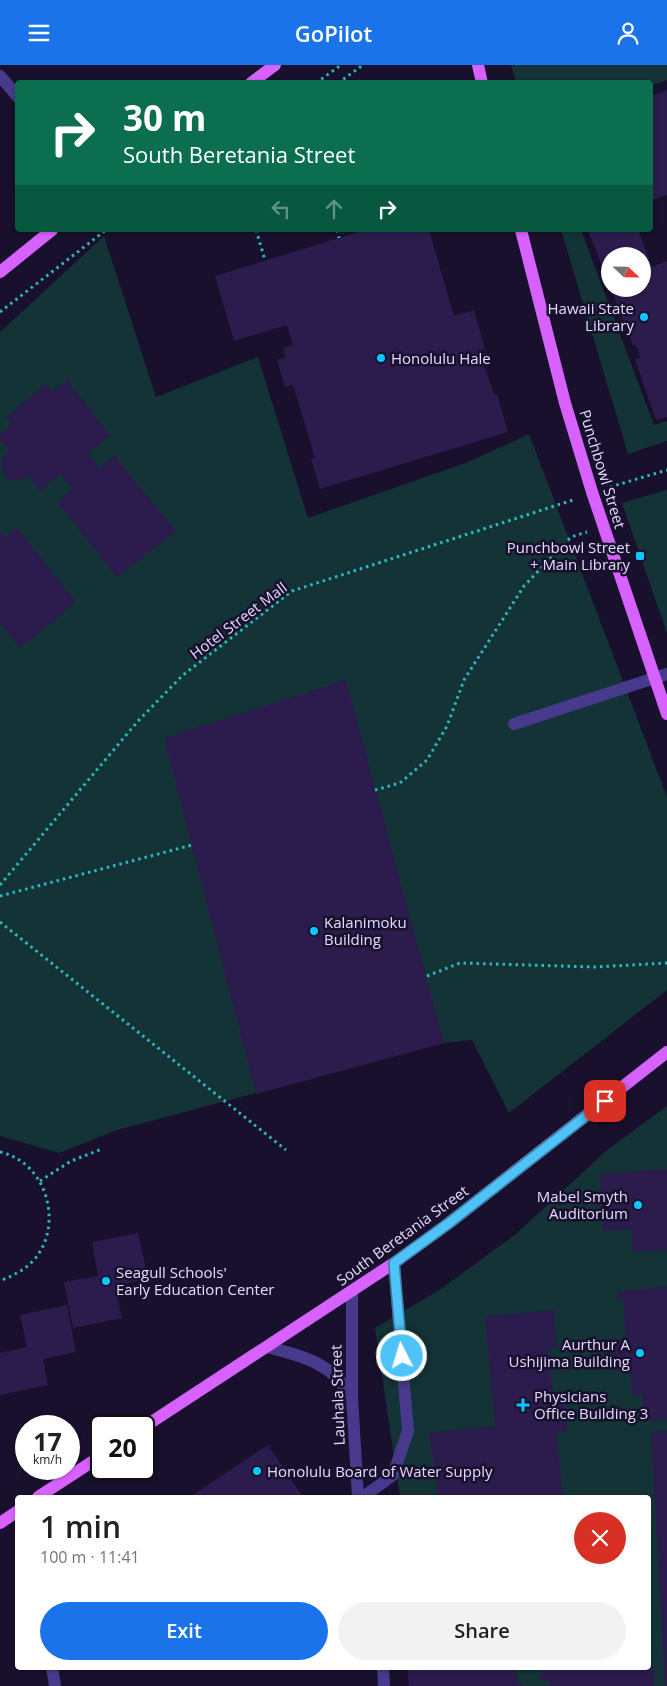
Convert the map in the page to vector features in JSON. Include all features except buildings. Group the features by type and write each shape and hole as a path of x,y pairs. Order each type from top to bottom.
{"main road":[{"path":"255,80 275,65"},
{"path":"478,65 481,80"},
{"path":"0,272 50,232"},
{"name":"Punchbowl Street","path":"521,232 565,403 604,527 661,676 667,714"},
{"name":"South Beretania Street","path":"155,1420 394,1263 449,1223 667,1052"},
{"path":"41,1495 90,1462"},
{"path":"0,1523 15,1514"}],"street":[{"path":"0,75 15,93"},
{"path":"514,724 661,676"},
{"path":"366,1495 393,1475 408,1431 394,1263"},
{"name":"Lauhala Street","path":"352,1292 352,1397 358,1495"},
{"path":"268,1347 309,1359 322,1366 342,1381 352,1397"},
{"path":"55,1670 55,1686"},
{"path":"383,1670 384,1686"}],"path":[{"path":"320,80 341,65"},
{"path":"342,80 363,65"},
{"path":"0,312 103,232"},
{"path":"257,232 265,260"},
{"path":"338,232 339,238"},
{"path":"630,481 667,470"},
{"name":"Hotel Street Mall","path":"0,885 138,721 183,675 292,591 572,500"},
{"path":"375,790 400,783 426,760 447,726 464,680 524,586 571,537 604,527"},
{"path":"0,896 192,845"},
{"path":"0,922 286,1149"},
{"path":"427,976 460,963 595,967 667,963"},
{"path":"40,1181 71,1161 102,1149"},
{"path":"0,1152 8,1154 26,1165 40,1181 48,1201 50,1222 45,1242 34,1260 17,1274 0,1281"}],"green space":[{"path":"511,65 667,65 667,80 653,85 653,80 515,80"},
{"path":"562,232 582,232 601,283 601,297 606,297 654,425 667,421 667,441 628,454"},
{"path":"104,236 156,397 258,357 308,518 468,462 529,434 667,797 667,990 509,1113 472,1040 444,1043 117,1130 59,1153 0,1136 0,332"},
{"path":"667,490 667,633 622,503"},
{"path":"667,1106 667,1686 429,1686 426,1670 651,1670 651,1495 400,1495 375,1328 441,1289 517,1233 606,1151"}],"place":[{"name":"Hawaii State Library","path":"644,317"},
{"name":"Honolulu Hale","path":"381,358"},
{"name":"Punchbowl Street + Main Library","path":"640,556"},
{"name":"Kalanimoku Building","path":"314,931"},
{"name":"Mabel Smyth Auditorium","path":"638,1205"},
{"name":"Seagull Schools' Early Education Center","path":"106,1281"},
{"name":"Aurthur A Ushijima Building","path":"640,1353"},
{"name":"Physicians Office Building 3","path":"523,1405"},
{"name":"Honolulu Board of Water Supply","path":"257,1471"}],"route":[{"path":"402,1356 394,1263 449,1223 605,1101"}]}
